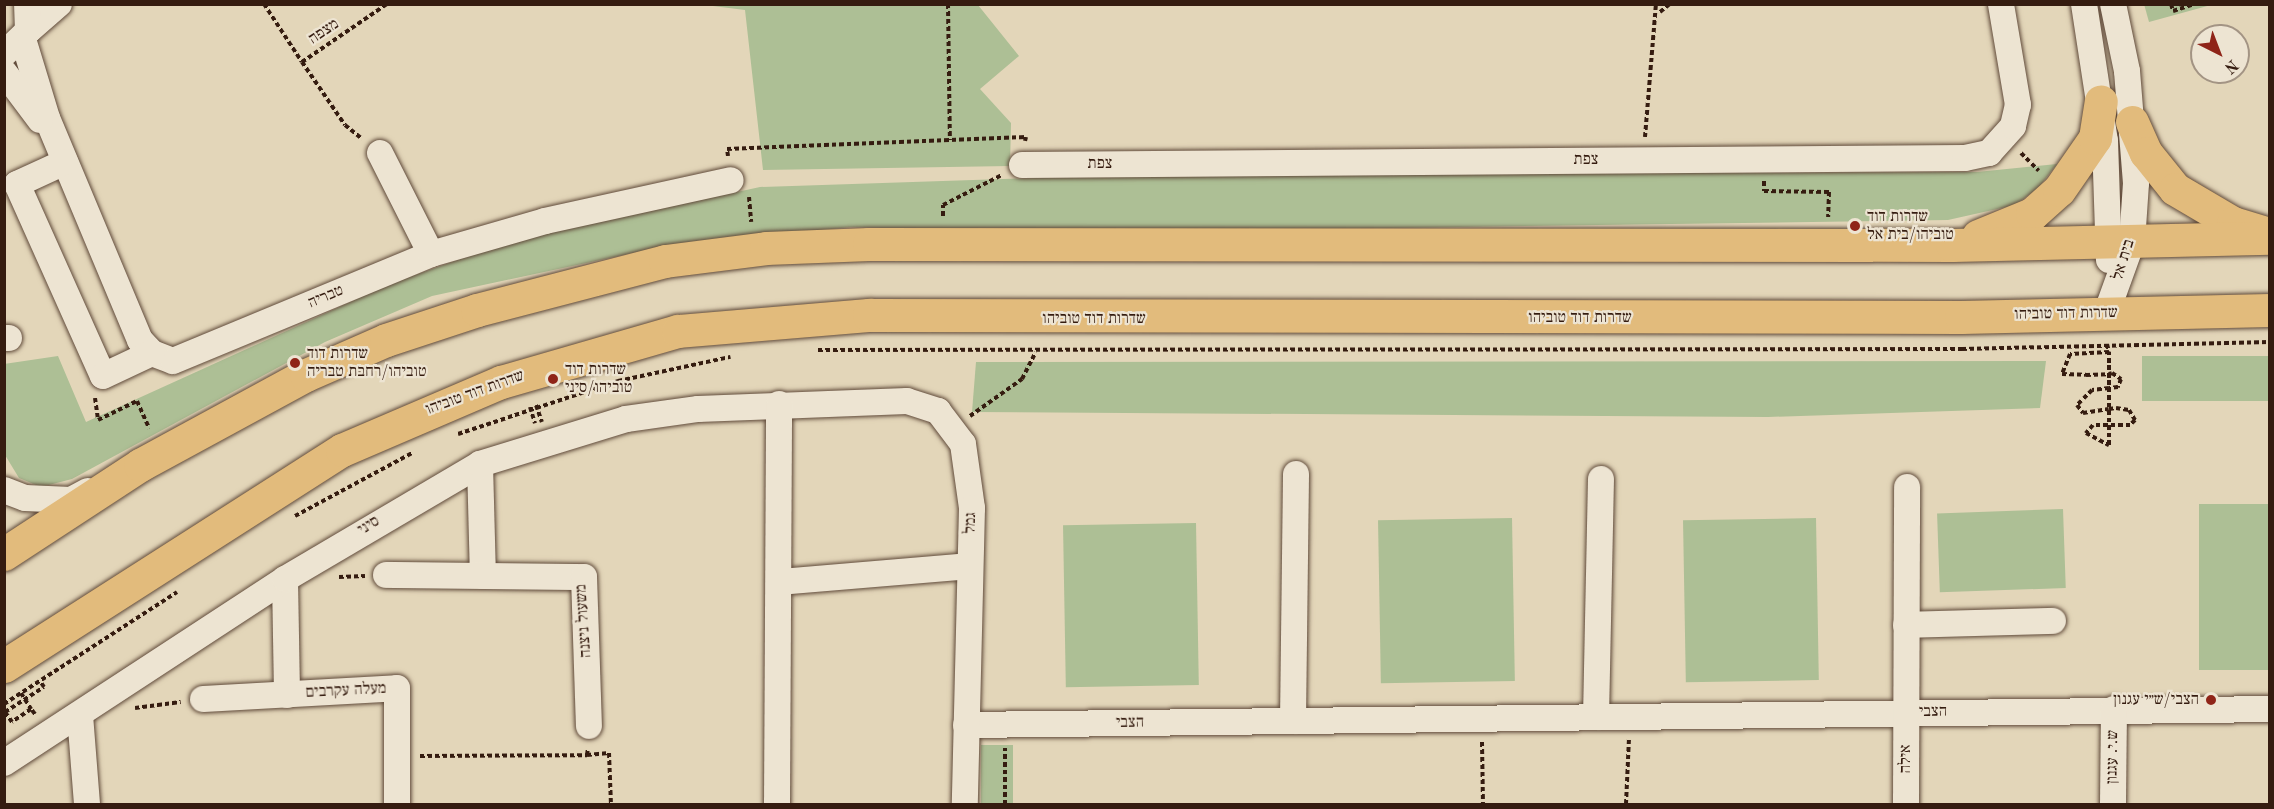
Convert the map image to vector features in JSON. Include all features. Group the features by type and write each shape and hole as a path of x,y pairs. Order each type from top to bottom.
{"highway":[{"path":"1952,245 2032,214 2059,190 2096,138 2101,101"},
{"path":"2132,122 2146,153 2175,189 2233,223 2270,236"},
{"path":"4,554 150,459 306,375 386,340 477,310 664,261 766,248 942,245 1828,246 2121,242 2270,236"},
{"name":"שדרות דוד טוביהו","path":"4,666 342,450 501,382 678,331 869,315 1066,320 2106,314 2270,310"}],"street":[{"path":"27,4 18,41 61,152 140,340 152,353 103,376 17,184 61,152"},
{"path":"18,41 59,4"},
{"name":"צפת","path":"1022,165 1643,160 1989,153 2006,138 2018,105 2001,4"},
{"name":"בית אל","path":"2084,4 2101,101 2121,242"},
{"name":"בית אל","path":"2106,314 2121,242 2132,122 2113,4"},
{"path":"4,72 61,152"},
{"path":"380,153 431,254"},
{"name":"טבריה","path":"152,353 173,361 192,355 431,254 545,221 739,187"},
{"path":"777,804 779,404 906,401 938,411 955,427"},
{"name":"סיני","path":"4,763 285,579 480,464 627,419 779,404"},
{"name":"גמל","path":"955,427 963,444 972,508 965,804"},
{"path":"4,490 25,498 70,500 150,459"},
{"path":"480,464 483,576"},
{"path":"1293,721 1296,474"},
{"path":"1596,717 1601,479"},
{"name":"אילה","path":"1906,804 1907,487"},
{"path":"778,582 969,566"},
{"name":"משעול ניצנה","path":"386,575 584,578 589,726"},
{"name":"מעלה עקרבים","path":"285,579 287,695"},
{"path":"1906,625 2053,621"},
{"name":"מעלה עקרבים","path":"203,699 397,688 397,804"},
{"name":"הצבי","path":"966,725 2270,709"},
{"name":"ש.י. עגנון","path":"2113,804 2114,710"},
{"path":"80,715 87,804"}],"path":[{"name":"מצפה","path":"264,4 302,62 387,4"},
{"path":"948,4 950,140"},
{"path":"1643,160 1659,12 1656,4"},
{"path":"1659,12 1670,4"},
{"path":"2171,4 2173,11 2195,4"},
{"path":"302,62 345,125 380,153"},
{"path":"750,209 739,187 727,149 1026,137 1022,165 943,205 942,245"},
{"path":"2022,154 2043,175"},
{"path":"1775,175 1764,175 1764,191 1829,192 1828,246"},
{"path":"2106,314 2109,352 2109,374 2109,388 2109,409 2109,425 2109,445 2086,433 2093,425 2109,425 2135,420 2129,410 2109,409 2083,412 2076,405 2092,390 2109,388 2118,387 2121,379 2109,374 2062,374 2062,364 2070,354 2109,352"},
{"path":"810,350 1036,352 2107,346 2270,342"},
{"path":"955,427 1022,379 1036,352"},
{"path":"453,436 618,381 684,363 740,356"},
{"path":"103,376 92,406 98,420 137,401 150,459"},
{"path":"292,518 423,448"},
{"path":"4,704 186,586"},
{"path":"31,708 12,722 5,712 44,687 40,681"},
{"path":"21,693 48,735"},
{"path":"125,709 203,699"},
{"path":"1005,804 1006,725"},
{"path":"587,755 589,726"},
{"path":"397,756 609,753 611,804"},
{"path":"1626,804 1627,756"},
{"path":"1482,763 1483,804"}],"green space":[{"path":"2144,4 2211,4 2211,5 2149,22"},
{"path":"705,5 978,5 1019,56 980,89 1011,123 1010,166 763,170 745,10"},
{"path":"2057,164 2038,188 2015,205 1948,220 1046,233 851,227 661,247 432,296 325,342 72,479 41,487 19,478 5,455 4,364 58,356 86,422 390,284 508,242 760,187 1128,175 1977,172"},
{"path":"2142,356 2269,356 2269,401 2142,401"},
{"path":"2046,361 2040,408 1768,417 972,412 976,362"},
{"path":"2199,504 2269,504 2269,670 2199,670"},
{"path":"2063,509 2066,588 1940,592 1937,513"},
{"path":"1512,518 1515,681 1381,683 1378,520"},
{"path":"1816,518 1819,680 1686,682 1683,520"},
{"path":"1196,523 1199,685 1066,687 1063,525"},
{"path":"981,745 1013,745 1013,804 981,804"}],"place":[{"name":"שדרות דוד טוביהו/בית אל","path":"1855,226"},
{"name":"שדרות דוד טוביהו/רחבת טבריה","path":"295,363"},
{"name":"שדרות דוד טוביהו/סיני","path":"553,379"},
{"name":"הצבי/ש״י עגנון","path":"2211,700"}]}
